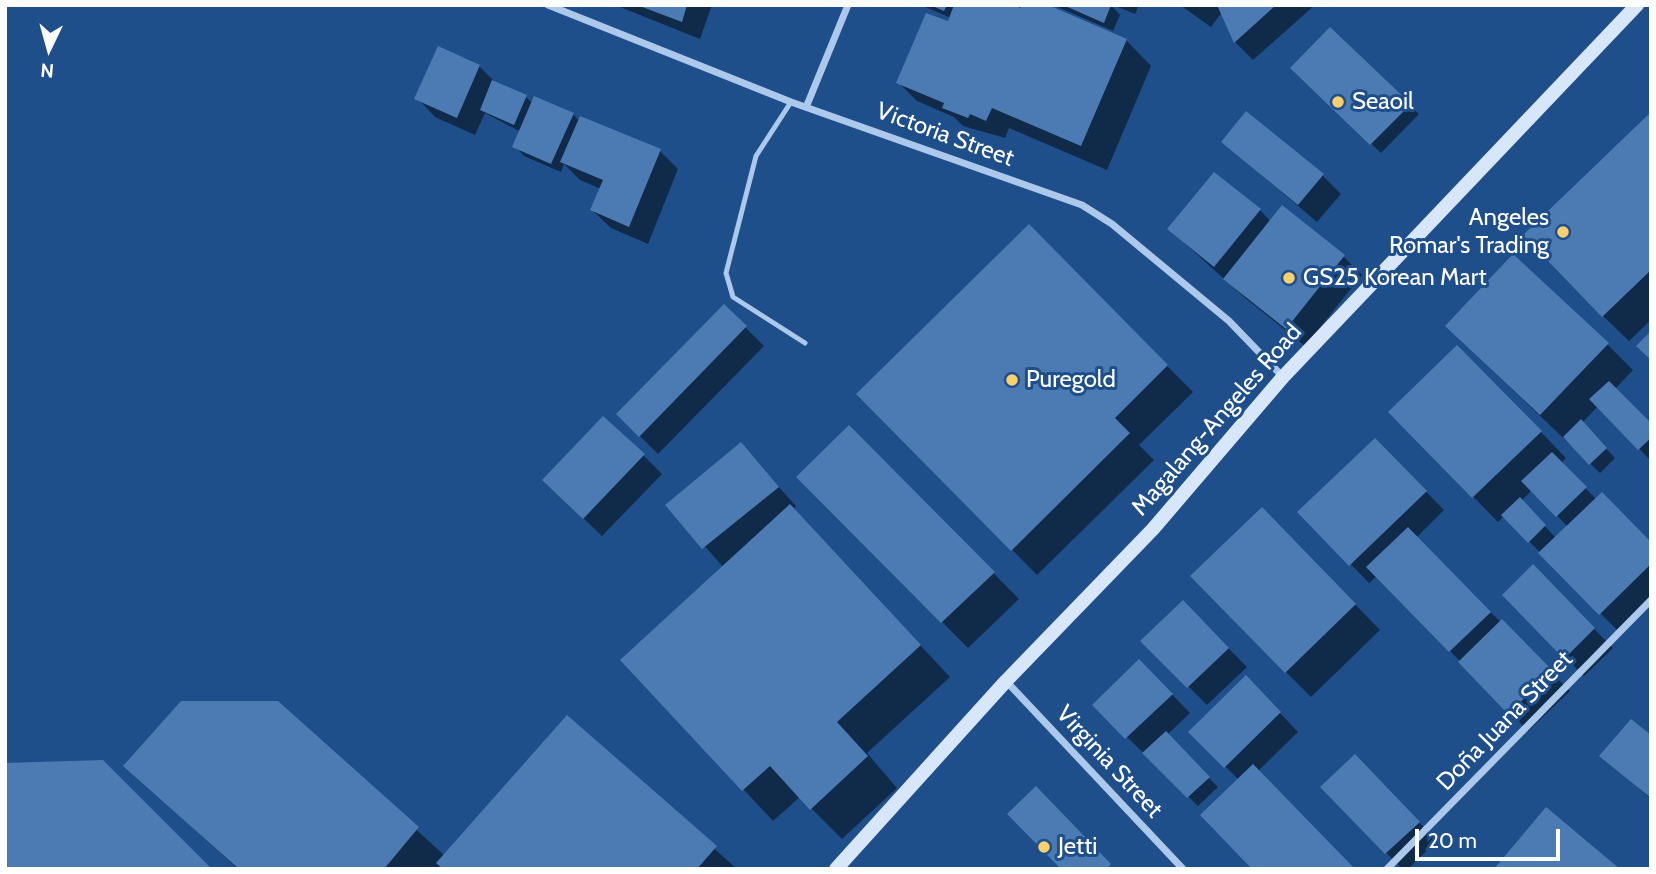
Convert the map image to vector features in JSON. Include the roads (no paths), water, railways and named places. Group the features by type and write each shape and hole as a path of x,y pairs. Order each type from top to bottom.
{"main road":[{"name":"Magalang-Angeles Road","path":"835,869 1006,681 1153,529 1283,377 1637,5"}],"street":[{"name":"Victoria Street","path":"548,5 791,102 1082,205 1112,224 1229,321 1283,377"},
{"path":"807,106 848,5"},
{"name":"Doña Juana Street","path":"1388,869 1651,600"},
{"name":"Virginia Street","path":"1006,681 1183,869"}],"lane":[{"path":"791,102 756,156 726,273 733,297 805,343"}],"place":[{"name":"Seaoil","path":"1338,102"},
{"name":"Angeles Romar's Trading","path":"1563,232"},
{"name":"GS25 Korean Mart","path":"1289,278"},
{"name":"Puregold","path":"1012,380"},
{"name":"Jetti","path":"1044,847"}]}
